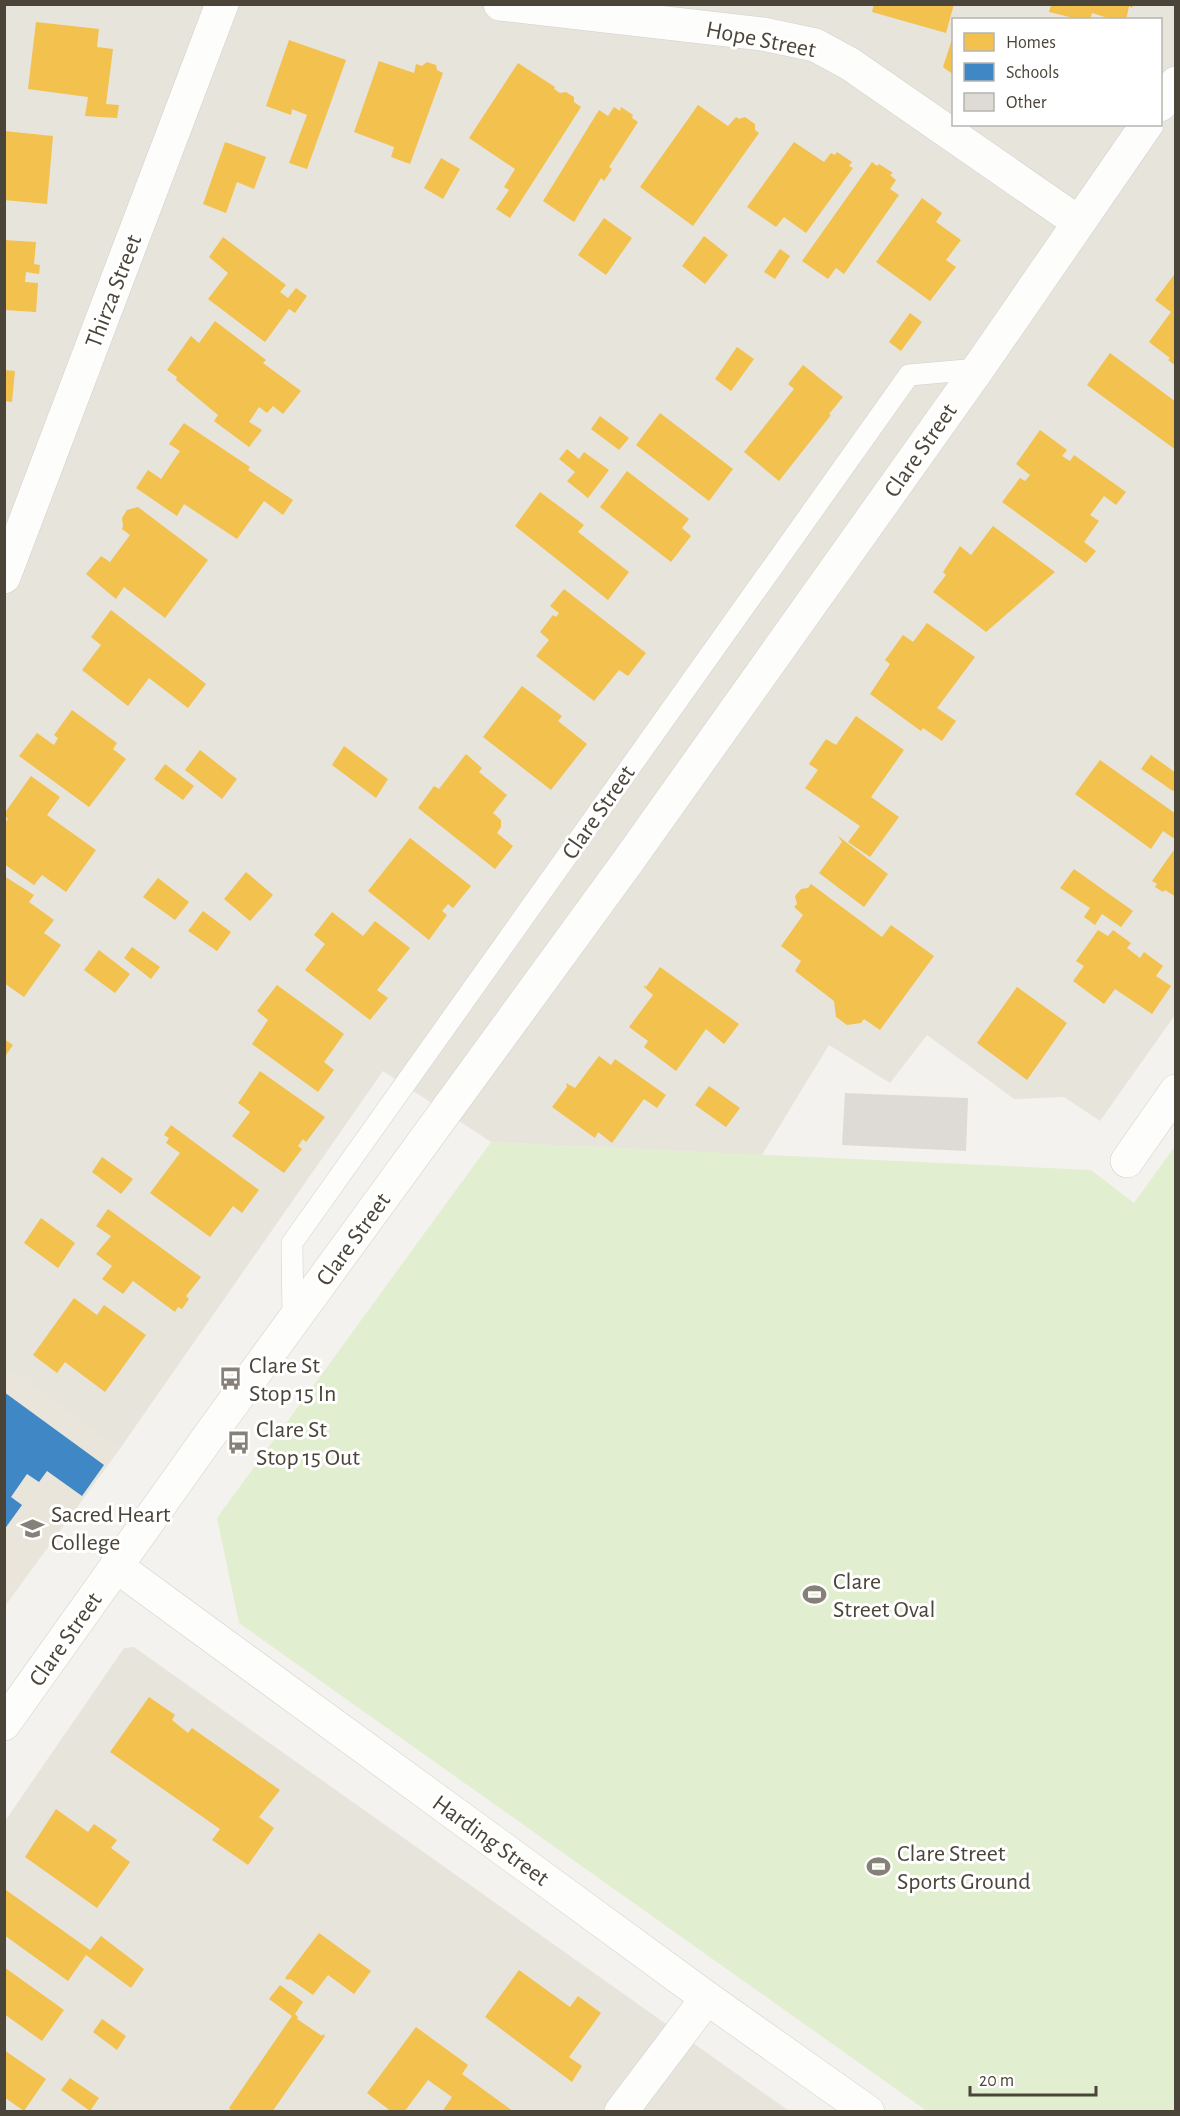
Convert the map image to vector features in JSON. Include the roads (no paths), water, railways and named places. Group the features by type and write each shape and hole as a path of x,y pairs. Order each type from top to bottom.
{"street":[{"name":"Thirza Street","path":"4,577 222,4"},
{"name":"Hope Street","path":"500,4 763,34 815,45 850,64 1078,222"},
{"path":"1162,104 1176,84"},
{"name":"Clare Street","path":"4,1725 116,1566 619,873 978,369 1146,126"},
{"path":"1127,1161 1176,1091"},
{"name":"Harding Street","path":"116,1566 707,1998 868,2112"},
{"path":"621,2112 707,1998"}],"lane":[{"name":"Clare Street","path":"294,1320 292,1243 909,375 978,369"}],"place":[{"name":"Clare St Stop 15 In","path":"231,1379"},
{"name":"Clare St Stop 15 Out","path":"238,1443"},
{"name":"Sacred Heart College","path":"33,1528"},
{"name":"Clare Street Oval","path":"815,1595"},
{"name":"Clare Street Sports Ground","path":"879,1867"}]}
